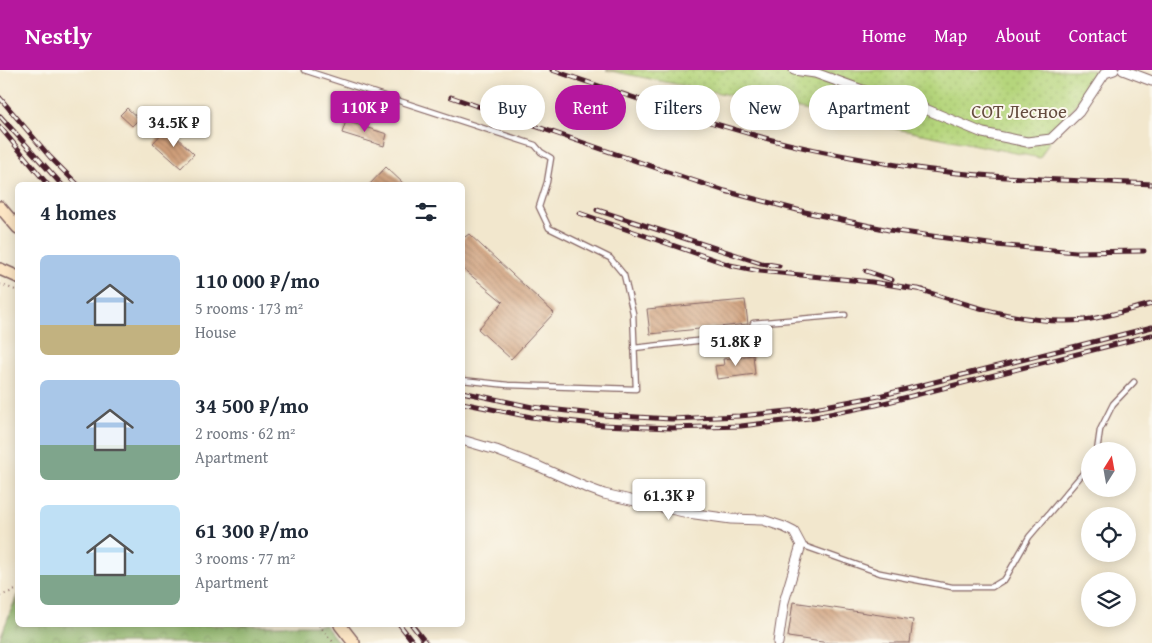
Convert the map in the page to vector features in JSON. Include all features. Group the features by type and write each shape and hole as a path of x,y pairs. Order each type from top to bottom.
{"main road":[{"path":"0,207 15,224"},
{"path":"0,269 15,276"},
{"path":"342,627 354,643"}],"street":[{"path":"794,70 815,73 865,91 918,106 984,133 1027,142 1051,139 1078,112 1105,73 1114,70"},
{"path":"1123,70 1152,81"},
{"path":"465,441 496,450 604,494 688,513 731,519 763,520 794,532 801,545 784,602 778,643"}],"lane":[{"path":"304,70 534,146 551,158 548,182 539,207 548,228 610,258 624,275 633,313 636,389 508,385 465,380"},
{"path":"634,348 750,335 754,323 845,315"},
{"path":"1098,442 1100,430 1113,404 1134,382"},
{"path":"801,545 880,573 952,588 992,587 1004,579 1029,537 1081,476"}],"path":[{"path":"0,284 15,290"},
{"path":"0,596 15,590"},
{"path":"322,627 334,643"}],"green space":[{"name":"СОТ Лесное","path":"606,70 1093,70 1098,75 1055,131 1040,158 902,130 928,130 928,85 809,85 809,111 799,109 799,85 730,85 730,95 720,93 720,85 680,85"},
{"path":"15,600 15,627 327,627 339,643 0,643 0,638"}],"building":[{"path":"127,108 139,119 132,126 120,115"},
{"path":"346,121 387,134 384,146 342,133"},
{"path":"167,128 194,154 181,168 153,143"},
{"path":"386,167 402,182 372,182"},
{"path":"469,234 554,313 511,359 478,329 503,302 465,270 465,237"},
{"path":"745,300 748,324 650,334 647,309"},
{"path":"753,355 755,374 717,379 715,366 724,365 723,359"},
{"path":"793,602 913,620 910,643 829,643 788,637"}],"railway":[{"path":"552,70 729,128 791,145 847,156 965,174 1152,184"},
{"path":"451,97 725,191 805,212 889,230 996,245 1076,252 1144,251"},
{"path":"0,98 50,157 75,182"},
{"path":"0,116 59,182"},
{"path":"0,127 46,182"},
{"path":"597,210 761,263 779,266"},
{"path":"579,213 730,265 760,271 872,282 923,290"},
{"path":"866,271 892,280"},
{"path":"918,289 979,308 1042,320 1084,320 1152,304"},
{"path":"465,393 532,407 602,415 671,419 740,416 809,409 879,396 1152,327"},
{"path":"465,404 531,417 603,425 671,428 741,426 809,418 876,405 1152,335"},
{"path":"402,627 414,643"},
{"path":"414,627 426,643"}]}
